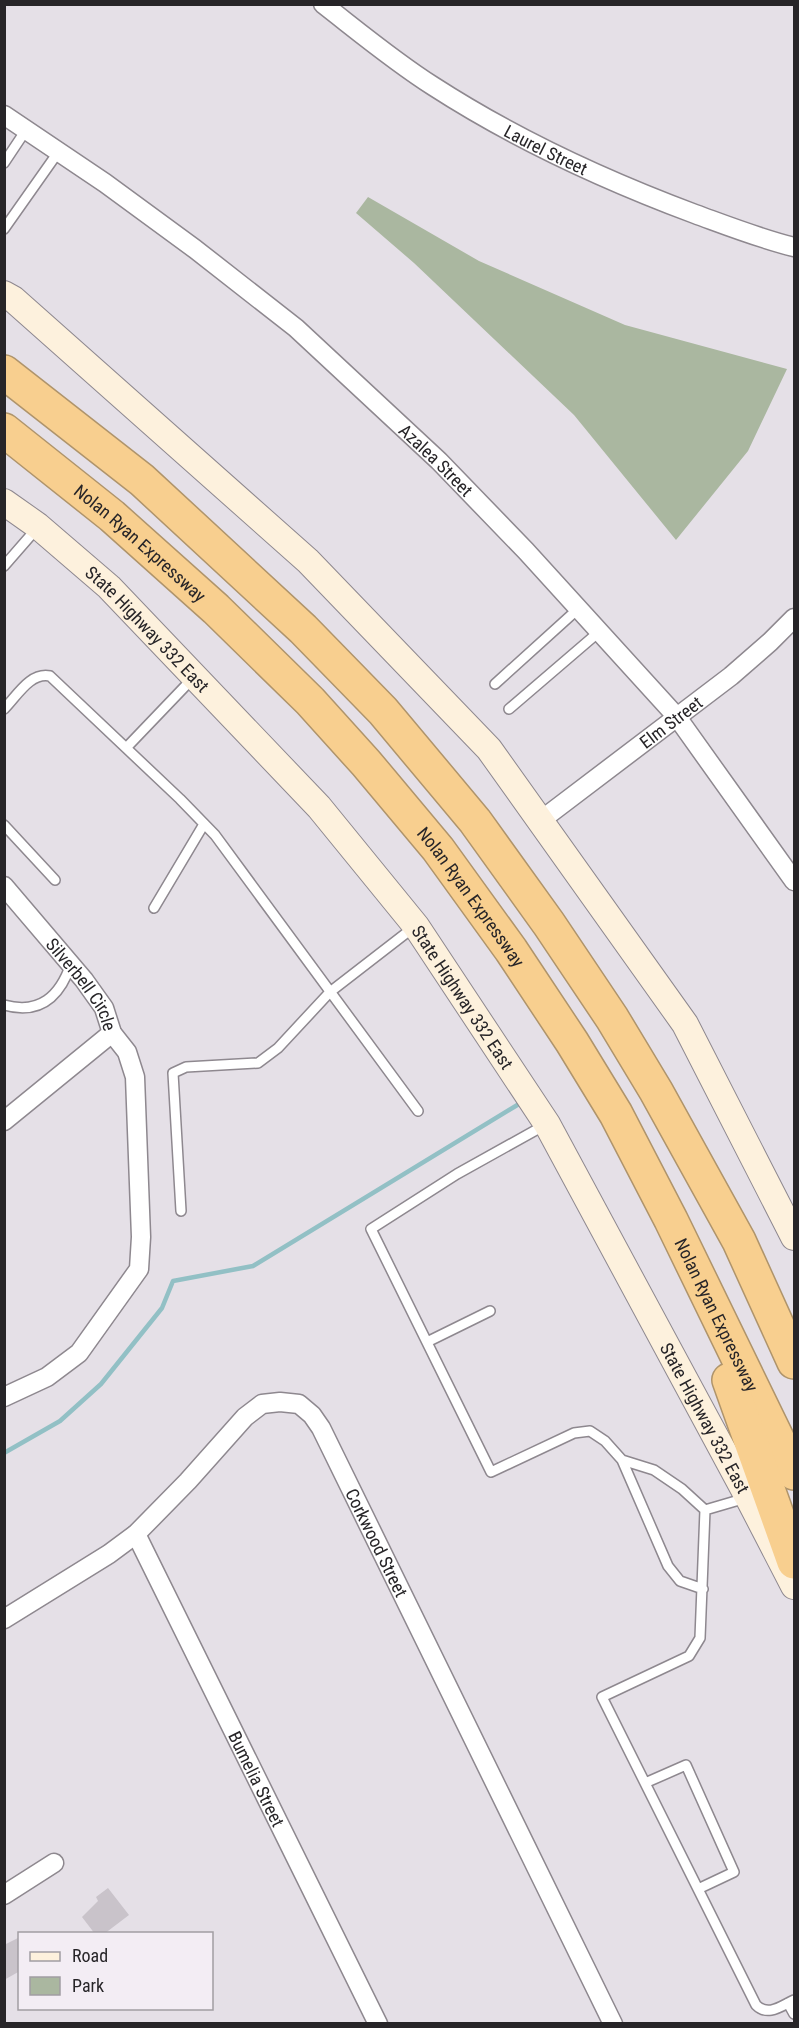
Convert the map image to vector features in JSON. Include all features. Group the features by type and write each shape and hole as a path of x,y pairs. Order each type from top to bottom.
{"highway":[{"path":"4,372 142,480 303,629 382,711 475,821 549,924 612,1018 650,1081 739,1241 795,1362"},
{"name":"Nolan Ryan Expressway","path":"4,430 112,516 216,609 310,701 413,818 504,941 572,1042 616,1114 795,1473"},
{"path":"671,1221 795,1562"}],"main road":[{"path":"4,294 13,299 308,561 489,749 685,1024 795,1237"},
{"name":"State Highway 332 East","path":"4,502 38,526 110,587 320,807 416,926 547,1124 795,1586"}],"street":[{"name":"Laurel Street","path":"323,4 432,86 577,166 731,227 795,247"},
{"name":"Azalea Street","path":"4,115 59,151 195,249 296,328 439,461 579,608 677,717 795,881"},
{"name":"Elm Street","path":"540,821 731,676 795,618"},
{"name":"Silverbell Circle","path":"4,886 71,964 104,1008 112,1033 4,1121"},
{"path":"4,1397 47,1377 79,1353 139,1269 141,1237 135,1077 127,1052 112,1033"},
{"name":"Corkwood Street","path":"4,1619 109,1554 136,1534 245,1418 262,1404 280,1402 299,1404 312,1415 321,1428 614,2024"},
{"name":"Bumelia Street","path":"136,1534 378,2024"},
{"path":"4,1895 54,1863"}],"lane":[{"path":"4,163 26,129"},
{"path":"4,230 59,151"},
{"path":"4,566 38,526"},
{"path":"495,684 579,608"},
{"path":"509,709 600,632"},
{"path":"4,709 32,679 41,674 50,676 126,748 215,835 418,1111"},
{"path":"126,748 194,676"},
{"path":"153,908 204,824"},
{"path":"4,825 55,880"},
{"path":"181,1211 173,1074 186,1067 258,1063 278,1048 330,992 416,926"},
{"path":"4,1005 19,1009 35,1006 53,997 66,980 71,964"},
{"path":"547,1124 457,1174 371,1229 490,1472 574,1433 590,1431 604,1441 622,1460 668,1566 680,1581 703,1589"},
{"path":"426,1342 490,1311"},
{"path":"622,1460 654,1470 682,1489 705,1510 700,1638 689,1656 602,1697 756,2005 768,2012 791,2002 795,2014"},
{"path":"705,1510 748,1497"},
{"path":"645,1783 686,1765 734,1872 698,1889"}],"green space":[{"path":"368,197 479,261 625,325 787,369 748,451 676,540 574,415 414,263 356,213"}],"building":[{"path":"108,1888 129,1915 107,1932 93,1932 82,1917 98,1901 96,1897"},
{"path":"18,1938 18,1972 4,1980 4,1945"}],"waterway":[{"path":"4,1453 60,1421 101,1384 162,1308 173,1281 253,1266 519,1104"}]}
